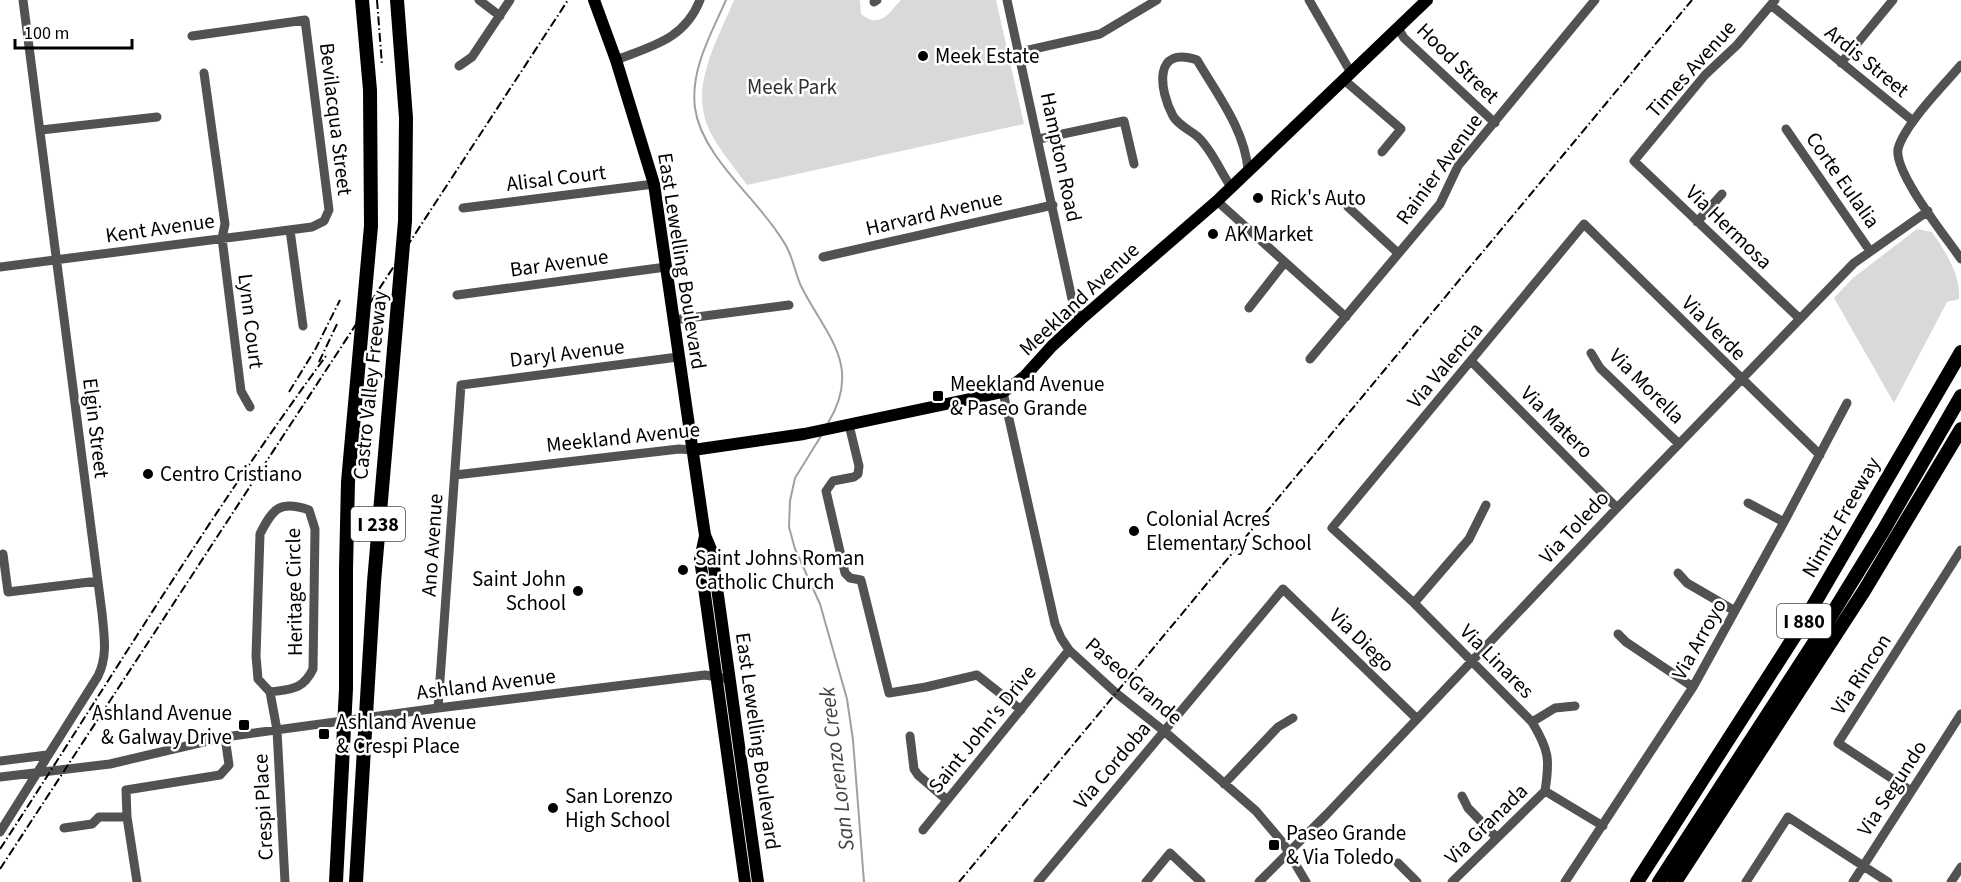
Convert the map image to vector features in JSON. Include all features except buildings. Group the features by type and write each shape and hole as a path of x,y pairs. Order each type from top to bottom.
{"highway":[{"name":"Castro Valley Freeway","path":"336,882 345,699 346,525 371,226 370,90 362,0"},
{"name":"Castro Valley Freeway","path":"356,882 379,513 404,254 406,201 404,84 397,0"},
{"name":"Nimitz Freeway","path":"1636,882 1785,653 1961,352"},
{"name":"I 880","path":"1659,882 1884,531 1961,396"},
{"name":"I 880","path":"1675,882 1864,591 1961,427"},
{"path":"1935,442 1961,427"}],"main road":[{"name":"East Lewelling Boulevard","path":"594,0 616,60 654,184 705,535 712,552 758,878"},
{"name":"Meekland Avenue","path":"693,450 804,434 1003,392 1024,377 1080,320 1217,201 1427,0"},
{"name":"East Lewelling Boulevard","path":"705,535 700,559 745,880"},
{"path":"745,880 758,878"}],"street":[{"name":"Elgin Street","path":"0,832 103,666 105,641 23,0"},
{"path":"479,0 500,16"},
{"path":"459,66 472,57 510,0"},
{"path":"616,60 661,42 679,32 695,13 700,0"},
{"name":"Hampton Road","path":"1007,0 1072,299 1080,320"},
{"path":"1020,52 1100,34 1157,0"},
{"path":"1309,0 1347,75 1401,129 1382,152"},
{"name":"Rainier Avenue","path":"1310,359 1440,204 1458,166 1595,0"},
{"path":"1841,63 1893,0"},
{"name":"Ardis Street","path":"1773,2 1841,63 1913,122"},
{"name":"Times Avenue","path":"1634,161 1705,75 1737,45 1773,2"},
{"name":"Bevilacqua Street","path":"192,36 305,20 329,210 324,221"},
{"name":"Hood Street","path":"1398,28 1404,38 1495,123"},
{"path":"1231,187 1198,137 1173,118 1161,73 1167,63 1176,57 1197,60 1241,135 1248,170"},
{"path":"1961,65 1913,122 1901,141 1898,161 1906,181 1961,259"},
{"name":"Lynn Court","path":"204,73 225,224 222,238 241,390 250,407"},
{"path":"41,130 156,117"},
{"path":"1039,140 1124,121 1134,164"},
{"name":"Corte Eulalia","path":"1786,129 1870,251"},
{"name":"Via Hermosa","path":"1634,161 1800,319"},
{"name":"Alisal Court","path":"463,208 654,184"},
{"path":"1697,222 1722,194"},
{"path":"1346,197 1348,207 1398,253"},
{"path":"1217,201 1346,317"},
{"name":"Harvard Avenue","path":"823,257 1053,205"},
{"name":"Via Toledo","path":"1259,882 1854,263 1928,211"},
{"name":"Kent Avenue","path":"0,267 312,227 324,221"},
{"name":"Via Valencia","path":"1332,528 1472,362 1584,224"},
{"name":"Via Verde","path":"1584,224 1820,455"},
{"path":"290,230 303,326"},
{"path":"1249,308 1285,262"},
{"name":"Bar Avenue","path":"457,295 666,267"},
{"path":"673,320 789,305"},
{"name":"Via Morella","path":"1591,354 1600,368 1679,444"},
{"name":"Daryl Avenue","path":"460,385 678,357"},
{"name":"Via Matero","path":"1472,362 1617,508"},
{"name":"Ano Avenue","path":"438,708 456,475 460,385"},
{"name":"Paseo Grande","path":"1003,392 1055,624 1061,638 1069,650 1116,693 1257,811 1283,843 1306,882"},
{"name":"Via Arroyo","path":"1566,882 1693,687 1847,404"},
{"path":"844,426 859,466 858,474 854,477 833,481 826,491 845,573 850,578 861,580 889,693 977,675 1021,710"},
{"name":"Meekland Avenue","path":"456,475 669,450 693,450"},
{"path":"1748,503 1784,522"},
{"name":"Heritage Circle","path":"270,692 297,688 307,681 313,669 315,529 309,510 292,504 278,508 269,516 260,534 256,656 258,679 270,692 277,730"},
{"path":"1414,603 1469,539 1486,505"},
{"name":"Via Linares","path":"1332,528 1414,603 1532,722 1545,744 1549,766 1545,791"},
{"name":"Via Rincon","path":"1911,791 1838,743 1961,550"},
{"path":"3,554 8,592 98,581"},
{"path":"1678,573 1687,584 1735,611"},
{"name":"Via Diego","path":"1282,588 1416,718"},
{"name":"Via Cordoba","path":"1038,882 1282,588"},
{"path":"1618,634 1626,642 1693,687"},
{"name":"Saint John's Drive","path":"922,830 1069,650"},
{"name":"Ashland Avenue","path":"0,777 110,764 225,737 438,708 705,675 729,679"},
{"path":"1532,722 1555,708 1575,706"},
{"name":"Via Segundo","path":"1853,882 1961,714"},
{"path":"1224,784 1278,727 1293,718"},
{"name":"Crespi Place","path":"277,730 285,882"},
{"path":"910,736 914,769 947,800"},
{"path":"137,882 127,817 126,790 214,777 225,772 229,765 225,737"},
{"path":"0,760 46,757"},
{"path":"1545,791 1603,826"},
{"name":"Via Granada","path":"1452,882 1545,791"},
{"path":"1462,796 1468,808 1496,837"},
{"path":"64,828 92,824 99,817 127,817"},
{"path":"1746,882 1788,817 1888,882"},
{"path":"1146,882 1170,853 1201,882"},
{"path":"1398,863 1417,882"},
{"path":"1951,882 1961,867"}],"green space":[{"name":"Meek Park","path":"734,0 860,0 861,14 879,20 884,18 901,0 996,0 1024,124 747,185 716,141 703,111 702,95 708,62"},
{"path":"1917,229 1932,232 1942,247 1955,272 1959,299 1947,302 1894,403 1834,298 1853,278"}],"waterway":[{"name":"San Lorenzo Creek","path":"726,0 708,39 699,66 694,94 699,125 716,157 765,215 785,243 801,286 837,352 842,384 838,403 828,423"},
{"name":"San Lorenzo Creek","path":"821,436 795,478 790,501 789,527 795,549 820,604 847,699 853,740 864,882"}],"railway":[{"path":"377,0 382,65"},
{"path":"0,869 568,0"},
{"path":"959,882 1692,0"},
{"path":"289,392 316,348 340,300"},
{"path":"319,362 338,322"},
{"path":"0,849 200,538 326,356"}],"place":[{"name":"Meek Estate","path":"923,56"},
{"name":"Rick's Auto","path":"1258,198"},
{"name":"AK Market","path":"1213,234"},
{"name":"Meekland Avenue & Paseo Grande","path":"938,396"},
{"name":"Centro Cristiano","path":"148,474"},
{"name":"Colonial Acres Elementary School","path":"1134,531"},
{"name":"Saint Johns Roman Catholic Church","path":"683,570"},
{"name":"Saint John School","path":"578,591"},
{"name":"Ashland Avenue & Galway Drive","path":"244,725"},
{"name":"Ashland Avenue & Crespi Place","path":"324,734"},
{"name":"San Lorenzo High School","path":"553,808"},
{"name":"Paseo Grande & Via Toledo","path":"1274,845"}]}
